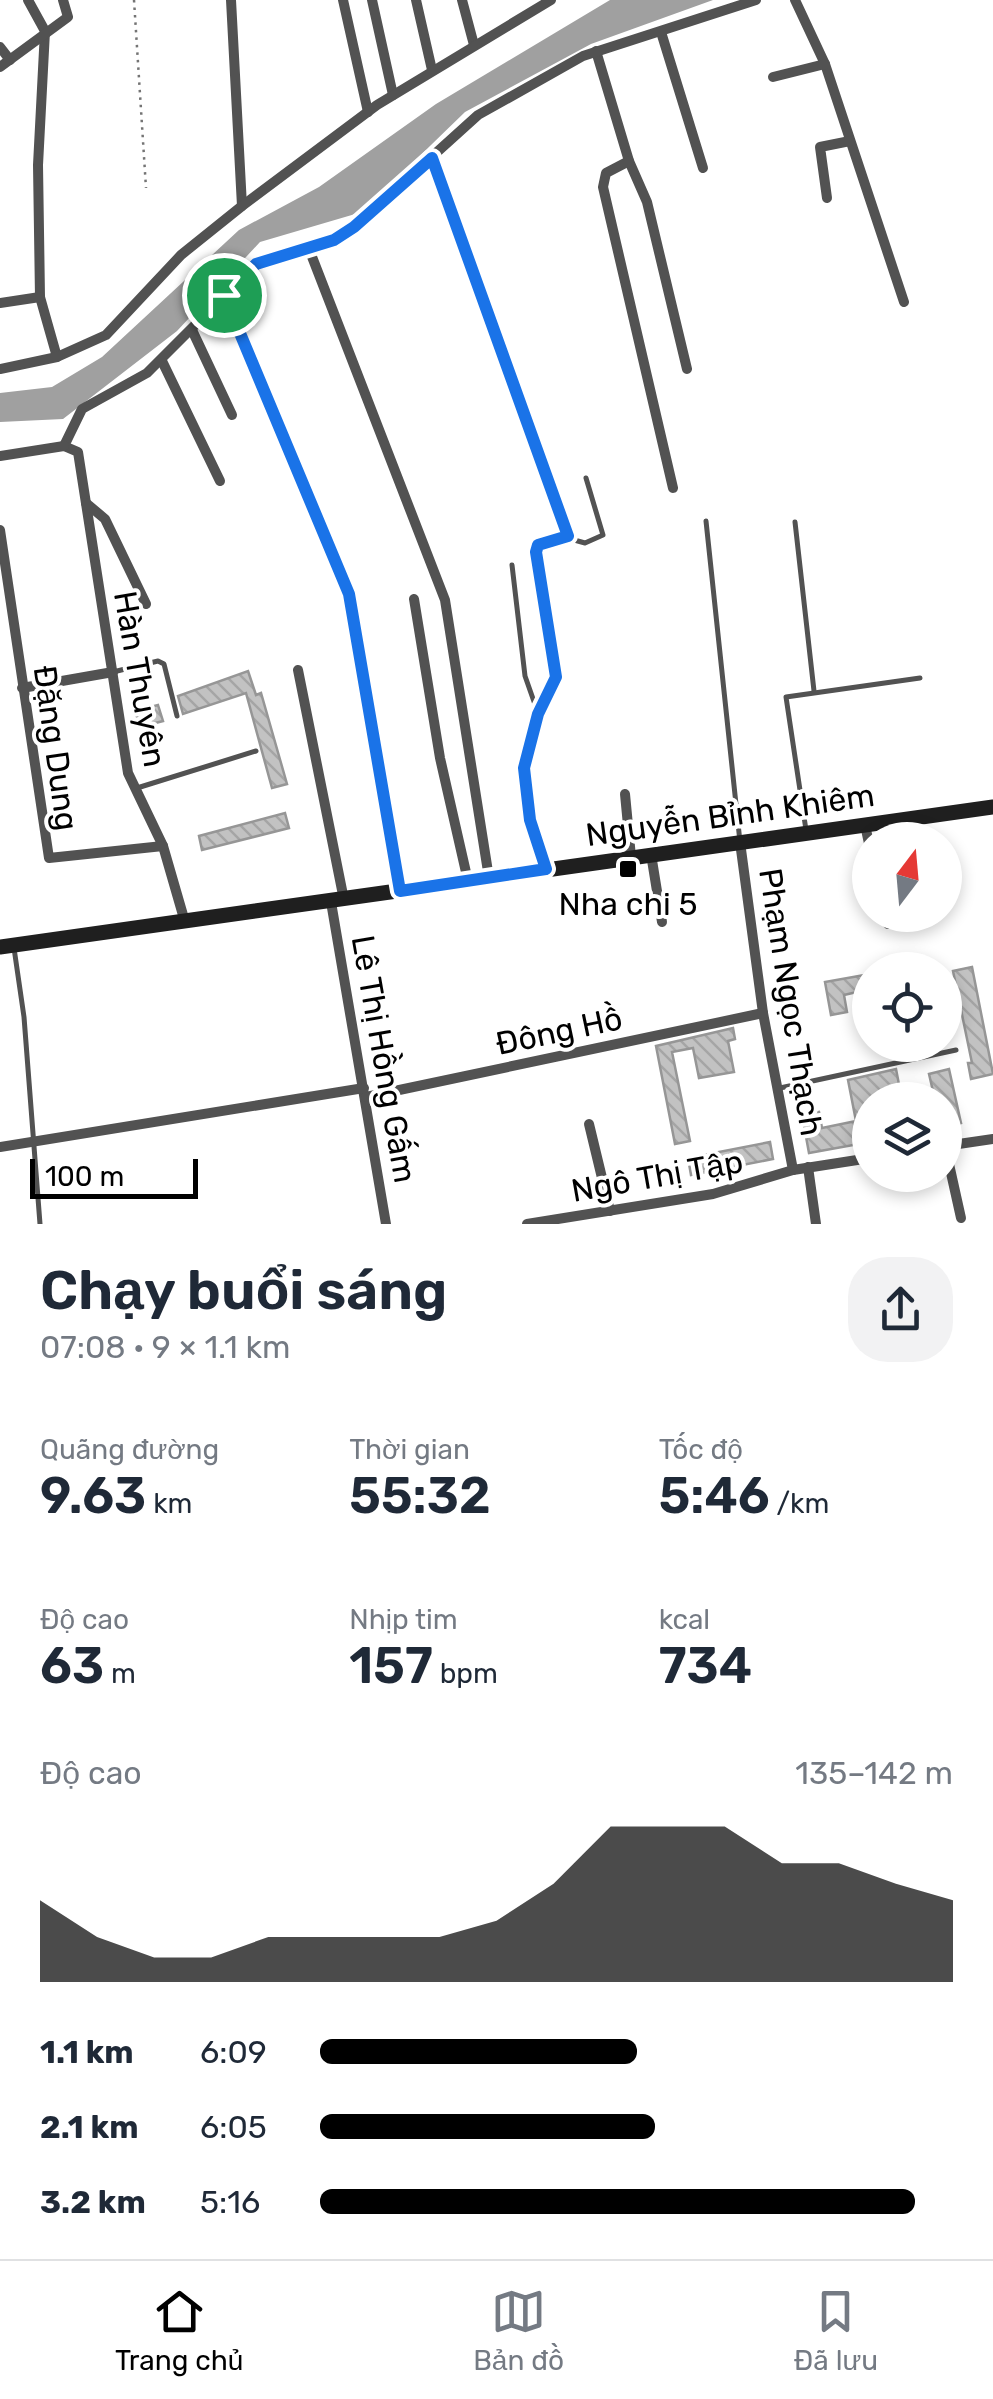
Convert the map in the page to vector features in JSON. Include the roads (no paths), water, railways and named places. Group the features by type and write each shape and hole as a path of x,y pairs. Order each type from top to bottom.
{"main road":[{"name":"Nguyễn Bỉnh Khiêm","path":"886,822 993,807"},
{"name":"Nguyễn Bỉnh Khiêm","path":"7,946 852,827"}],"street":[{"path":"28,0 45,32 38,146 40,297 57,356"},
{"path":"0,46 5,63 68,17 63,0"},
{"path":"231,0 242,206"},
{"path":"343,0 368,112"},
{"path":"372,0 393,95"},
{"path":"416,0 432,70"},
{"path":"462,0 474,45"},
{"path":"524,0 527,13"},
{"path":"0,370 57,356 106,335 181,255 242,206 393,95 551,0"},
{"path":"0,456 64,446 82,410 132,385 162,361 256,264 309,248 354,227 478,115 596,51 756,0"},
{"path":"795,0 825,64 904,302"},
{"path":"661,32 704,168"},
{"path":"596,51 629,161 647,202 686,369"},
{"path":"773,77 825,64"},
{"path":"827,198 820,147 850,141"},
{"path":"629,161 606,173 602,187 673,488"},
{"path":"309,248 445,600 488,878"},
{"path":"224,295 352,604 400,891"},
{"path":"0,303 40,297"},
{"path":"192,330 232,415"},
{"path":"162,361 220,481"},
{"name":"Hàn Thuyên","path":"64,446 78,452 134,789 163,846 184,922"},
{"path":"85,503 105,519 146,604"},
{"name":"Đặng Dung","path":"0,530 49,858 163,846"},
{"path":"414,599 440,758 468,881"},
{"name":"Lê Thị Hồng Gấm","path":"298,670 338,901 386,1224"},
{"path":"22,688 113,672"},
{"path":"625,794 631,857"},
{"name":"Phạm Ngọc Thạch","path":"740,842 763,1013 793,1170"},
{"path":"651,854 662,922"},
{"name":"Đông Hồ","path":"0,1147 365,1093 763,1013"},
{"path":"589,1124 610,1211"},
{"path":"962,1144 993,1139"},
{"name":"Ngô Thị Tập","path":"527,1224 746,1188 793,1170 852,1161"},
{"path":"808,1167 816,1224"},
{"path":"955,1192 961,1218"}],"lane":[{"path":"432,158 567,538"},
{"path":"546,869 530,820 524,768 538,714 556,677 536,552 538,545 567,538 585,543 604,536 586,478"},
{"path":"706,522 740,842"},
{"path":"795,522 814,691"},
{"path":"512,564 525,676 538,714"},
{"path":"113,672 158,661 164,664 177,716"},
{"path":"807,833 786,701 789,694 920,678"},
{"path":"134,789 256,751"},
{"path":"7,946 24,1017 40,1224"},
{"path":"777,1088 899,1062"}],"place":[{"name":"Nha chi 5","path":"628,869"}]}
